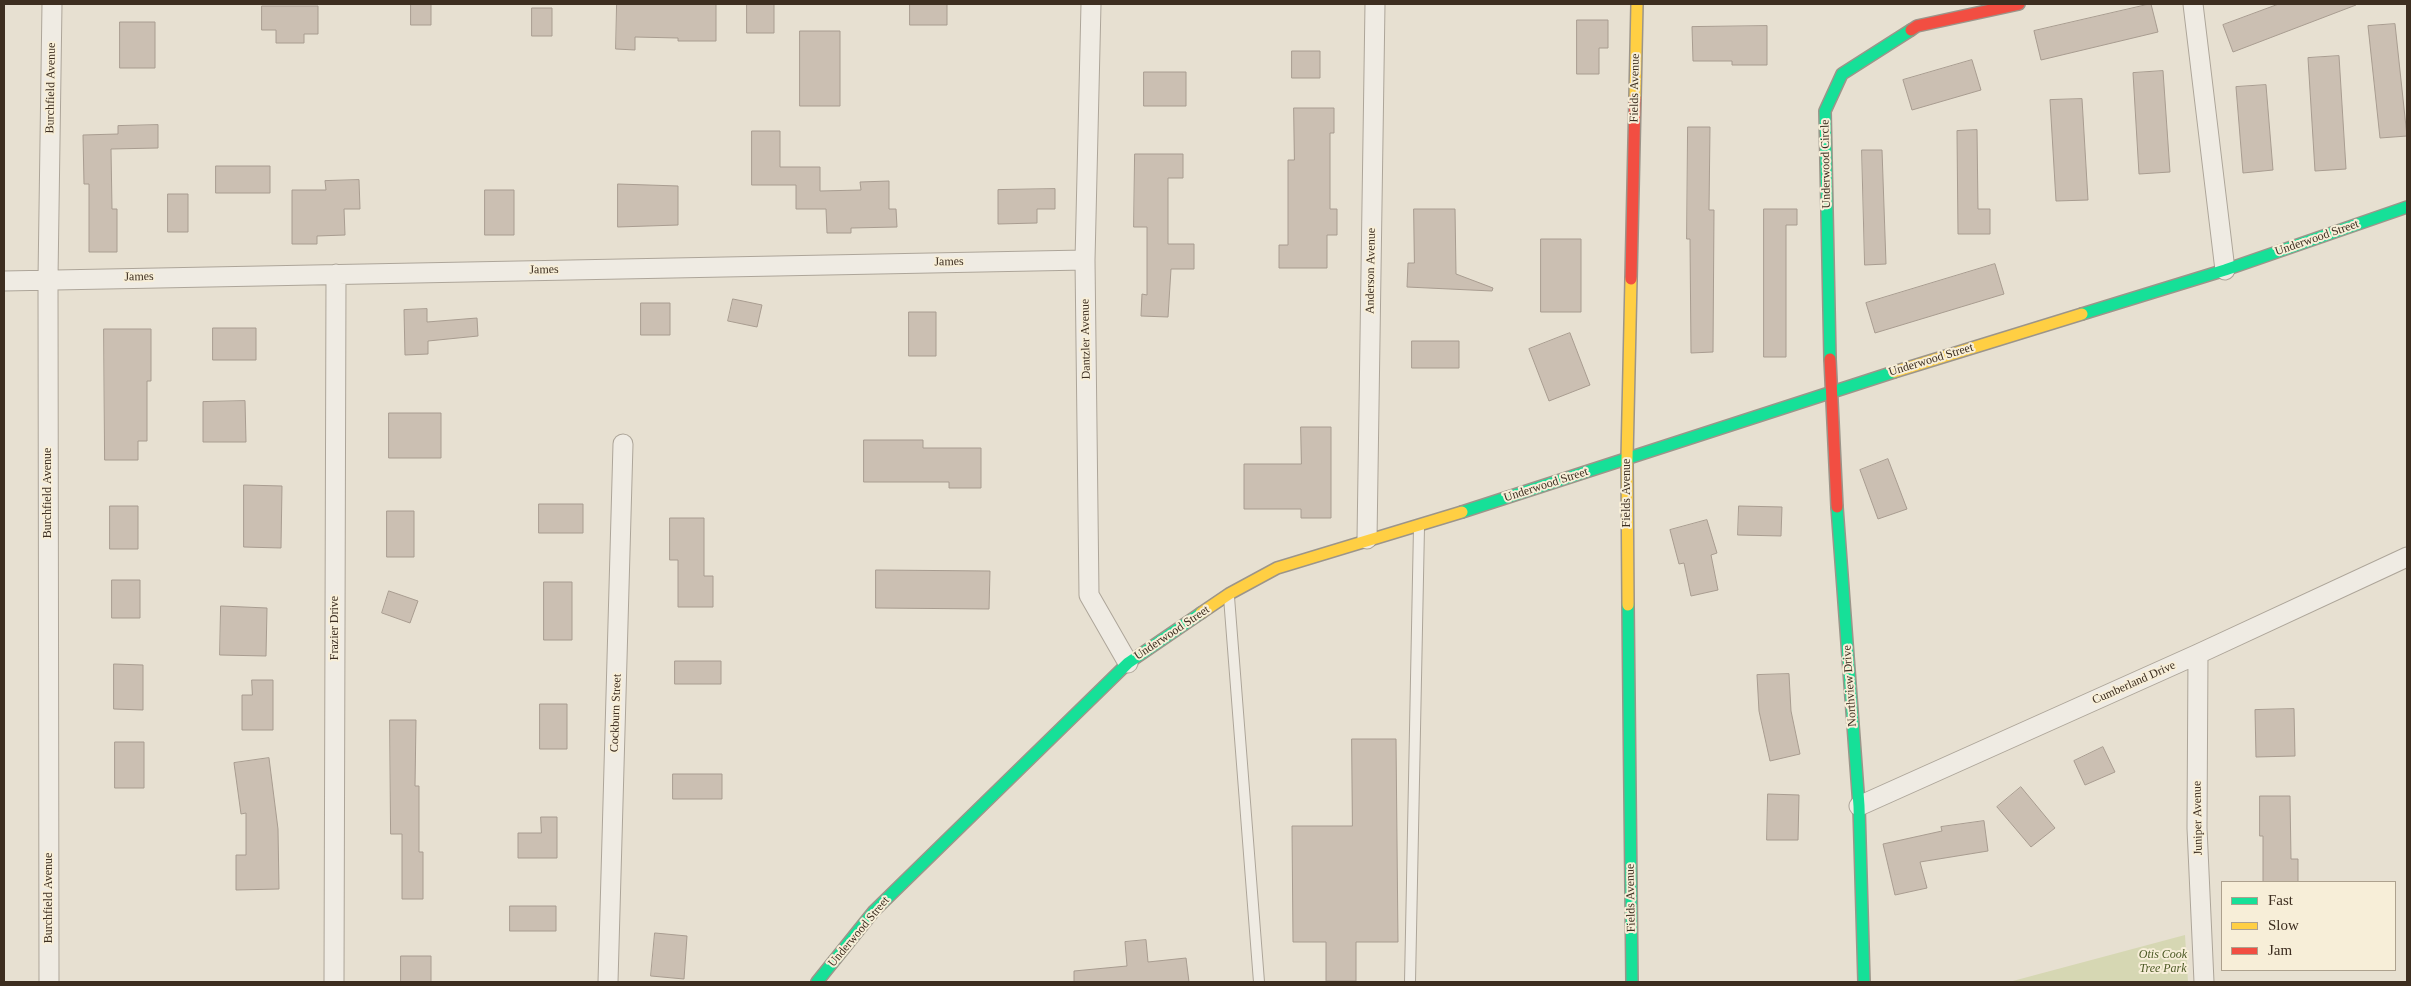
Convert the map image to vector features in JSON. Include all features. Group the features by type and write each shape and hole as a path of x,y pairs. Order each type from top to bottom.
{"street":[{"name":"Burchfield Avenue","path":"49,982 48,278 52,4"},
{"name":"Dantzler Avenue","path":"1091,4 1085,260 1089,595 1128,662"},
{"name":"Anderson Avenue","path":"1367,539 1375,4"},
{"name":"Fields Avenue","path":"1632,982 1627,459 1637,4"},
{"name":"Underwood Circle","path":"1832,391 1825,112 1842,74 1917,26 2019,4"},
{"path":"2193,4 2225,270"},
{"name":"Underwood Street","path":"817,982 874,911 1128,662 1229,594 1277,568 1367,539 1419,526 1832,391 2225,270 2407,206"},
{"name":"James","path":"4,281 48,278 1085,260"},
{"name":"Frazier Drive","path":"334,982 336,274"},
{"name":"Northview Drive","path":"1832,391 1833,453 1859,806 1864,982"},
{"name":"Cockburn Street","path":"608,982 623,444"},
{"name":"Cumberland Drive","path":"1859,806 2198,654 2407,557"},
{"name":"Juniper Avenue","path":"2198,654 2197,828 2204,982"}],"lane":[{"path":"1410,982 1419,526"},
{"path":"1229,594 1259,982"}],"green space":[{"name":"Otis Cook Tree Park","path":"2185,935 2188,982 2009,982"}],"building":[{"path":"411,4 431,4 431,25 411,25"},
{"path":"617,4 716,4 716,41 678,41 678,38 635,37 635,50 616,49"},
{"path":"747,4 774,4 774,33 747,33"},
{"path":"910,4 947,4 947,25 910,25"},
{"path":"2151,4 2158,32 2041,60 2034,31"},
{"path":"2279,4 2356,5 2233,52 2223,25"},
{"path":"262,6 318,6 318,34 304,34 304,43 276,43 276,30 262,30"},
{"path":"532,8 552,8 552,36 532,36"},
{"path":"1577,20 1608,20 1608,48 1599,48 1599,74 1577,74"},
{"path":"120,22 155,22 155,68 120,68"},
{"path":"2395,24 2407,136 2380,138 2368,26"},
{"path":"1767,26 1767,65 1732,65 1732,61 1693,61 1692,27"},
{"path":"800,31 840,31 840,106 800,106"},
{"path":"1292,51 1320,51 1320,78 1292,78"},
{"path":"2339,56 2346,169 2315,171 2308,58"},
{"path":"1972,60 1981,90 1912,110 1903,80"},
{"path":"2163,71 2170,172 2139,174 2133,73"},
{"path":"1144,72 1186,72 1186,106 1144,106"},
{"path":"2266,85 2273,170 2243,173 2236,87"},
{"path":"2082,99 2088,200 2056,201 2050,100"},
{"path":"1294,108 1334,108 1334,133 1330,133 1330,209 1337,209 1337,235 1327,235 1327,268 1279,268 1279,245 1288,245 1288,160 1294,160"},
{"path":"158,125 158,148 111,149 112,209 117,209 117,252 89,252 89,184 84,184 83,135 118,134 118,126"},
{"path":"1688,127 1710,127 1709,210 1714,210 1713,352 1691,353 1690,239 1687,239"},
{"path":"1977,130 1978,209 1990,209 1990,234 1958,234 1957,131"},
{"path":"752,131 780,131 780,167 820,167 820,191 861,190 860,182 889,181 889,209 896,209 897,227 851,228 851,233 827,233 826,209 796,209 796,185 752,185"},
{"path":"1862,150 1882,150 1886,264 1865,265"},
{"path":"1135,154 1183,154 1183,178 1168,178 1168,244 1194,244 1194,269 1171,269 1168,317 1141,316 1142,294 1147,295 1147,227 1134,227"},
{"path":"216,166 270,166 270,193 216,193"},
{"path":"359,180 360,209 344,209 345,235 317,236 317,244 292,244 292,190 326,190 325,181"},
{"path":"618,184 678,186 678,225 618,227"},
{"path":"1055,189 1055,209 1037,209 1037,223 998,224 998,190"},
{"path":"485,190 514,190 514,235 485,235"},
{"path":"168,194 188,194 188,232 168,232"},
{"path":"1414,209 1455,209 1456,274 1493,288 1492,291 1407,287 1408,263 1414,263"},
{"path":"1764,209 1797,209 1797,225 1786,225 1786,357 1764,357"},
{"path":"1541,239 1581,239 1581,312 1541,312"},
{"path":"1995,264 2004,294 1875,333 1866,303"},
{"path":"733,299 762,305 757,327 728,321"},
{"path":"641,303 670,303 670,335 641,335"},
{"path":"427,309 427,322 477,318 478,336 428,341 428,354 405,355 404,310"},
{"path":"909,312 936,312 936,356 909,356"},
{"path":"213,328 256,328 256,360 213,360"},
{"path":"104,329 151,329 151,381 147,381 147,441 138,441 138,460 105,460"},
{"path":"1570,333 1590,385 1549,401 1529,349"},
{"path":"1412,341 1459,341 1459,368 1412,368"},
{"path":"245,401 246,442 203,442 203,402"},
{"path":"389,413 441,413 441,458 389,458"},
{"path":"1301,427 1331,427 1331,518 1301,518 1301,509 1244,509 1244,464 1301,464"},
{"path":"864,440 923,440 923,448 981,448 981,488 949,488 949,482 864,482"},
{"path":"1888,459 1907,509 1878,519 1860,470"},
{"path":"244,485 282,486 281,548 244,547"},
{"path":"539,504 583,504 583,533 539,533"},
{"path":"110,506 138,506 138,549 110,549"},
{"path":"1739,506 1782,507 1781,536 1738,535"},
{"path":"387,511 414,511 414,557 387,557"},
{"path":"670,518 704,518 704,576 713,576 713,607 678,607 678,560 670,560"},
{"path":"1707,520 1717,553 1711,555 1718,590 1691,596 1684,563 1679,564 1670,530"},
{"path":"876,570 990,571 989,609 876,608"},
{"path":"112,580 140,580 140,618 112,618"},
{"path":"544,582 572,582 572,640 544,640"},
{"path":"389,591 418,601 410,623 382,613"},
{"path":"221,606 267,608 266,656 220,655"},
{"path":"675,661 721,661 721,684 675,684"},
{"path":"114,664 143,665 143,710 114,709"},
{"path":"1789,674 1791,711 1800,754 1770,761 1759,711 1757,675"},
{"path":"252,680 273,680 273,730 242,730 242,695 252,695"},
{"path":"540,704 567,704 567,749 540,749"},
{"path":"2294,709 2295,756 2256,757 2255,710"},
{"path":"390,720 416,720 415,786 419,786 419,852 423,852 423,899 402,899 402,834 391,834"},
{"path":"1352,739 1396,739 1398,942 1356,942 1356,981 1326,981 1326,942 1293,942 1292,826 1352,826"},
{"path":"115,742 144,742 144,788 115,788"},
{"path":"2103,747 2115,772 2085,785 2074,761"},
{"path":"269,758 278,829 279,889 236,890 236,855 246,855 246,813 241,814 234,763"},
{"path":"673,774 722,774 722,799 673,799"},
{"path":"2021,787 2055,828 2031,847 1997,807"},
{"path":"1768,794 1799,795 1798,840 1767,840"},
{"path":"2260,796 2290,796 2291,859 2298,859 2298,881 2263,881 2263,836 2260,836"},
{"path":"541,817 557,817 557,858 518,858 518,833 541,833"},
{"path":"1984,821 1988,851 1920,862 1927,888 1895,895 1883,844 1942,831 1941,827"},
{"path":"510,906 556,906 556,931 510,931"},
{"path":"655,933 687,936 684,979 651,976"},
{"path":"1146,940 1148,962 1186,958 1189,982 1074,982 1074,971 1127,966 1125,942"},
{"path":"401,956 431,956 431,982 401,982"}],"traffic: fast":[{"path":"1830,359 1825,111 1842,74 1911,30"},
{"path":"2082,314 2225,270 2407,207"},
{"path":"1462,512 1894,372"},
{"path":"1837,507 1859,806 1864,982"},
{"path":"1628,605 1632,982"},
{"path":"817,982 874,911 1128,663 1201,613"}],"traffic: slow":[{"path":"1635,98 1637,4"},
{"path":"1628,605 1627,459 1631,279"},
{"path":"1894,372 2082,314"},
{"path":"1201,613 1229,594 1277,568 1462,512"}],"traffic: jam":[{"path":"1911,30 1917,26 2019,4"},
{"path":"1631,279 1635,98"},
{"path":"1830,359 1837,507"}]}
